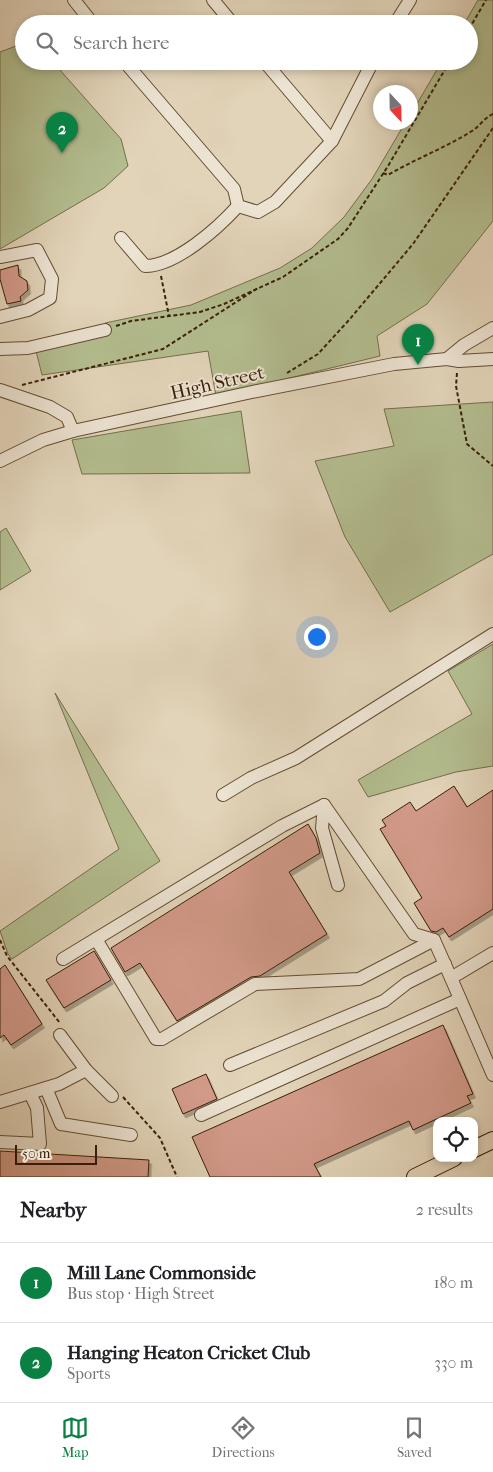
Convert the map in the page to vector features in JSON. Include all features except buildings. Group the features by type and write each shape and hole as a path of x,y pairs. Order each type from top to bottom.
{"main road":[{"path":"478,1146 493,1140"},
{"path":"415,1177 446,1162"}],"street":[{"path":"74,0 86,15"},
{"path":"213,0 226,15"},
{"path":"401,15 410,0"},
{"path":"132,70 234,189 238,206"},
{"path":"272,70 332,140"},
{"path":"238,206 258,212 275,202 332,140 368,70"},
{"path":"121,238 145,266 159,266 202,239 238,206"},
{"path":"0,257 37,250 52,279 50,298 28,310 0,317"},
{"path":"453,360 464,345 493,328"},
{"path":"0,349 28,348 105,330"},
{"name":"High Street","path":"0,460 43,440 73,431 394,364 493,359"},
{"path":"0,390 50,407 67,417 73,431"},
{"path":"223,795 251,778 296,758 493,634"},
{"path":"324,805 322,828 338,885"},
{"path":"63,959 282,826 324,805"},
{"path":"324,805 414,934 434,940 493,1075"},
{"path":"96,939 156,1039 162,1039 255,984 359,979 434,940"},
{"path":"451,978 493,953"},
{"path":"230,1065 384,1001 407,983 445,964"},
{"path":"201,1115 460,999"},
{"path":"60,1035 86,1070 112,1096"},
{"path":"0,1102 60,1084 86,1070"},
{"path":"46,1088 61,1124 131,1135"},
{"path":"0,1142 40,1144 37,1108 30,1093"}],"path":[{"path":"477,15 486,0"},
{"path":"105,330 130,321 200,312 224,304 266,283 283,277 338,239 348,228 383,173 445,70"},
{"path":"383,173 388,175 426,156 473,130 493,114"},
{"path":"286,374 318,354 350,320 413,244 493,128"},
{"path":"159,266 169,316"},
{"path":"0,390 162,349 266,283"},
{"path":"453,360 467,444 493,466"}],"green space":[{"path":"478,0 493,0 493,221 427,304 377,336 380,356 216,396 208,351 42,375 36,351 107,332 105,323 191,305 280,268 312,248 344,217 372,179 401,130 418,130 418,102 437,70 478,70 478,15 469,15"},
{"path":"15,46 15,70 60,70 121,139 128,166 104,188 0,249 0,52"},
{"path":"493,402 493,554 390,612 345,537 315,461 394,446 384,409"},
{"path":"241,411 250,473 82,474 72,440"},
{"path":"6,528 31,571 0,590 0,532"},
{"path":"493,644 493,766 456,772 368,797 358,780 472,714 448,671"},
{"path":"55,693 160,861 12,959 8,954 0,931 119,849"}],"place":[{"name":"Hanging Heaton Cricket Club","path":"62,153"},
{"name":"Mill Lane Commonside","path":"418,365"}]}
